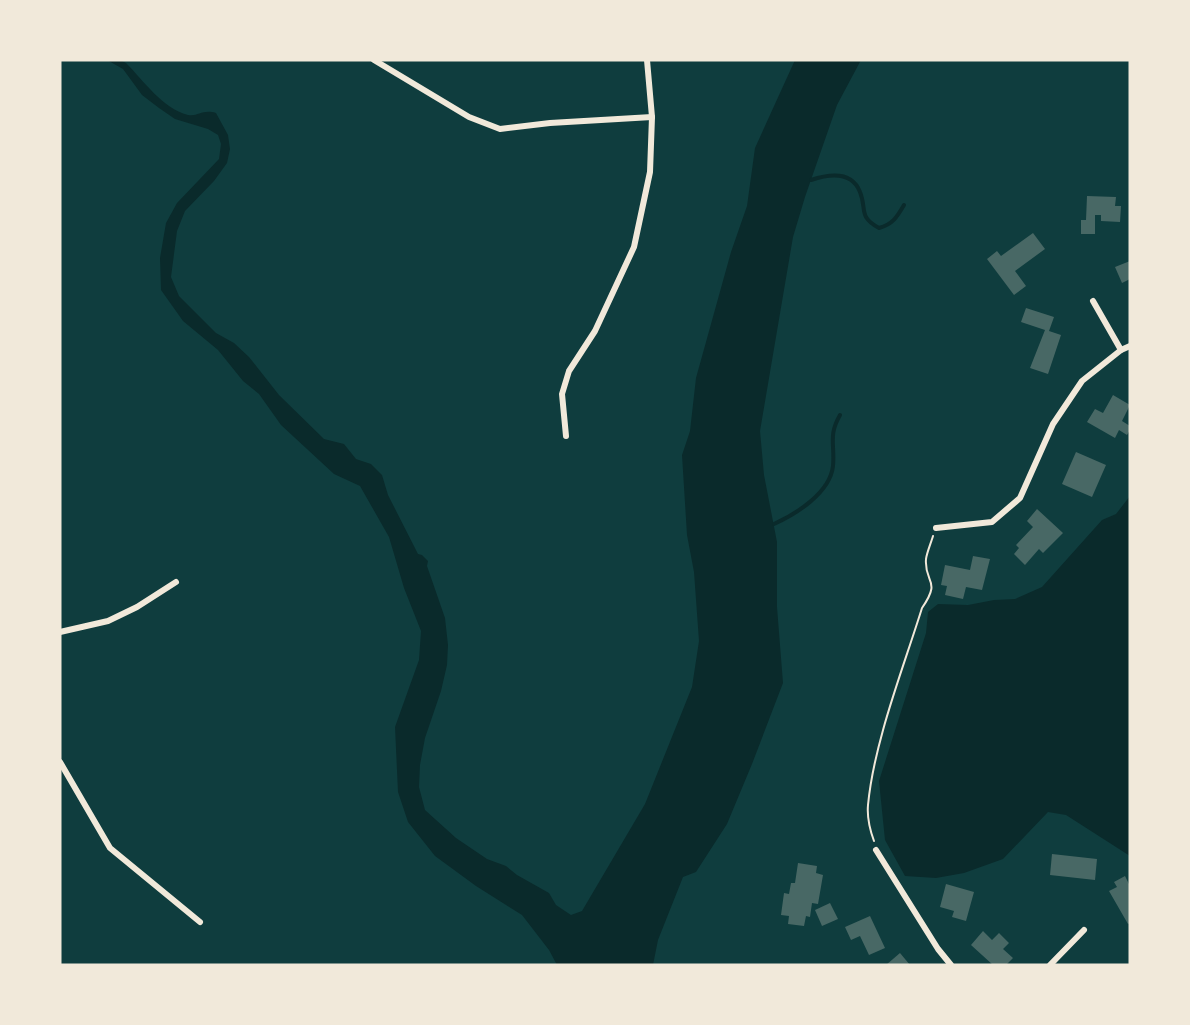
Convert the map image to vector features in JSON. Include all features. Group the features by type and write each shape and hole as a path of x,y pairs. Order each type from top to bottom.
{"street":[{"path":"374,60 469,117 500,129 550,123 652,117"},
{"path":"566,436 562,394 569,371 595,331 634,247 651,172 652,117 646,60"},
{"path":"1093,301 1121,350"},
{"path":"936,528 992,522 1020,498 1053,424 1082,381 1121,350 1130,346"},
{"path":"60,632 108,621 137,607 176,582"},
{"path":"60,762 110,848 200,922"},
{"path":"876,850 938,949 951,965"},
{"path":"1050,965 1084,930"}],"path":[{"path":"876,850 868,807 874,769 890,709 922,608 930,596 933,584 927,571 926,559 936,528"}],"water":[{"path":"107,60 120,60 126,63 154,93 179,111 188,115 216,113 228,135 230,149 227,163 214,181 185,211 177,231 171,277 179,296 216,333 234,343 249,357 279,395 324,439 344,444 356,459 371,464 382,475 388,495 418,554 428,561 427,566 445,618 448,645 447,665 441,691 425,738 420,765 419,787 425,810 456,838 487,859 506,866 549,893 556,905 571,915 582,911 645,804 692,687 699,641 694,572 687,535 682,455 690,431 696,378 731,252 747,206 755,148 795,60 861,60 837,105 793,237 760,431 764,475 777,542 777,607 783,683 727,824 696,872 683,877 658,940 653,965 557,965 549,950 522,915 476,886 435,856 408,822 398,792 395,727 419,660 421,631 404,588 389,537 360,486 334,474 281,425 259,394 243,381 218,350 183,321 161,290 160,258 166,223 177,203 219,159 221,144 218,135 208,129 175,119 159,108 142,95 123,69"},
{"path":"1130,496 1130,856 1066,815 1048,812 1003,859 964,873 936,878 905,876 885,840 879,781 926,633 928,612 938,604 968,605 1015,599 1042,587 1102,520 1116,514"}],"building":[{"path":"1087,196 1116,197 1115,206 1121,206 1120,222 1101,221 1101,215 1095,215 1095,234 1081,234 1081,220 1086,220"},
{"path":"1033,233 1045,249 1015,271 1026,286 1014,295 987,259 997,251 1001,256"},
{"path":"1130,261 1130,279 1122,283 1115,267"},
{"path":"1026,308 1054,317 1049,331 1061,335 1048,374 1030,368 1045,330 1021,322"},
{"path":"1113,395 1130,405 1122,421 1130,426 1130,430 1127,435 1119,430 1115,438 1087,422 1095,409 1103,413"},
{"path":"1076,452 1106,465 1092,497 1062,484"},
{"path":"1037,509 1063,533 1043,553 1039,549 1025,565 1014,554 1019,548 1016,545 1033,527 1027,521"},
{"path":"973,556 990,559 982,590 966,587 963,599 945,595 947,586 941,585 945,565 970,570"},
{"path":"1052,854 1097,859 1095,880 1050,875"},
{"path":"798,863 817,866 816,873 823,875 818,904 812,903 810,917 806,916 804,926 788,924 789,916 781,915 784,893 789,894 791,883 795,883"},
{"path":"1125,876 1130,886 1130,923 1128,924 1109,891 1117,887 1114,882"},
{"path":"946,884 974,892 966,921 952,917 954,911 940,907"},
{"path":"830,903 838,919 822,926 815,910"},
{"path":"870,916 885,948 869,955 860,936 851,940 845,927"},
{"path":"983,931 992,940 999,933 1009,943 1003,949 1013,958 1006,965 993,965 971,945"},
{"path":"900,953 910,965 886,965"}],"waterway":[{"path":"811,180 825,176 846,177 852,180 860,192 868,220 879,228 894,220 904,205"},
{"path":"774,524 802,508 826,485 831,476 833,435 840,415"}]}
